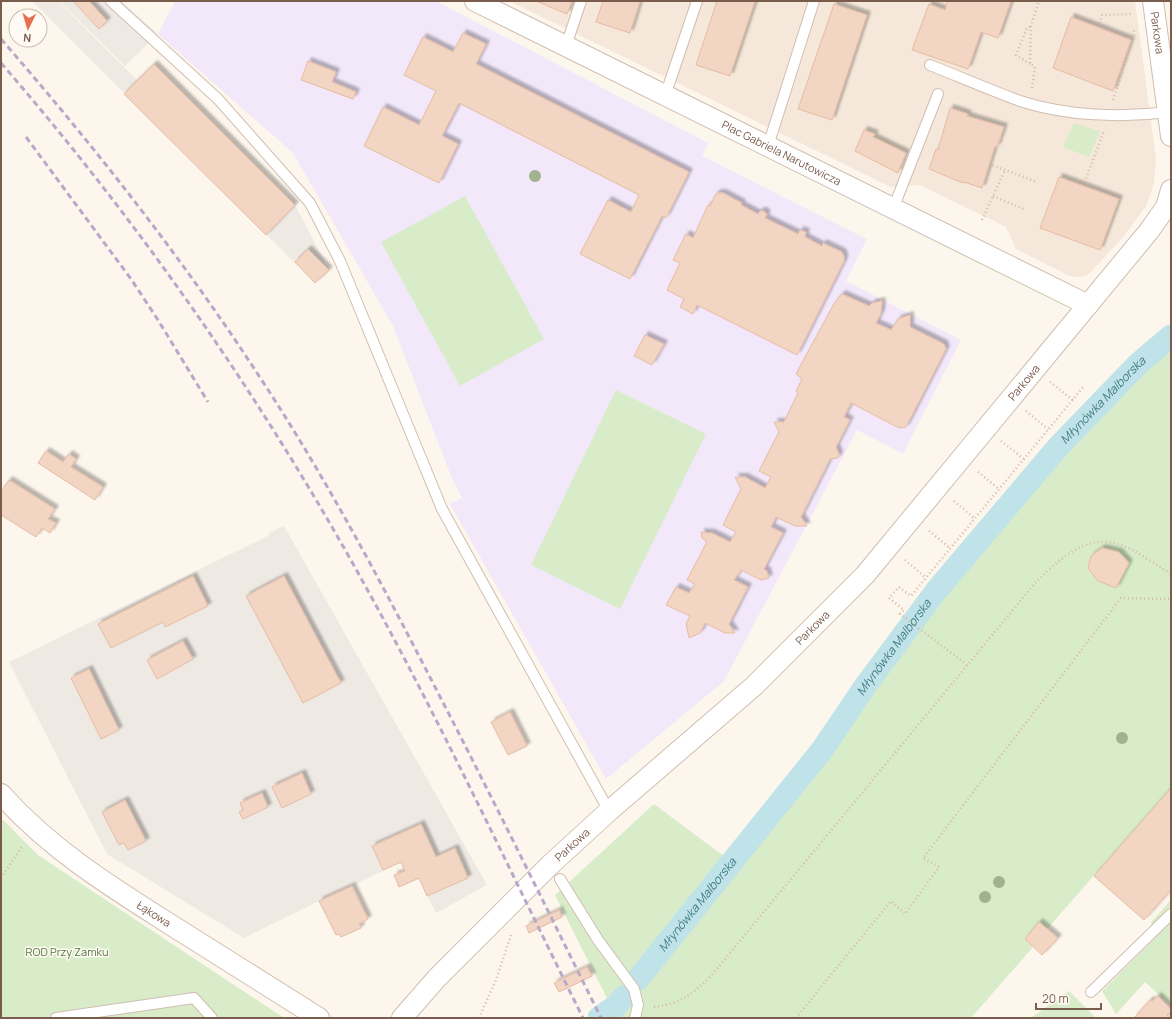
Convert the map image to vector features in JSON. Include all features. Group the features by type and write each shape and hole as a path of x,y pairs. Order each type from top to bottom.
{"street":[{"name":"Plac Gabriela Narutowicza","path":"475,1 1088,305"},
{"name":"Parkowa","path":"1153,1 1171,136"},
{"name":"Parkowa","path":"402,1018 430,985 493,921 609,811 754,686 865,575 1149,231 1166,207 1171,190"},
{"name":"Łąkowa","path":"1,794 50,843 92,875 319,1018"}],"lane":[{"path":"111,1 218,99 310,203 340,261 442,509 609,811"},
{"path":"566,46 581,1"},
{"path":"665,96 697,1"},
{"path":"768,146 814,1"},
{"path":"930,65 1022,101 1067,111 1109,115 1168,112"},
{"path":"893,209 938,94"},
{"path":"560,879 598,940 634,989 638,1005 635,1018"},
{"path":"1091,992 1171,914"},
{"path":"56,1018 194,998 212,1018"}],"path":[{"path":"1030,64 1031,26 1039,1"},
{"path":"1098,27 1102,14 1135,14 1135,20"},
{"path":"1030,103 1035,67 1016,55 1027,28 1031,26"},
{"path":"1111,105 1134,38 1134,26"},
{"path":"1083,186 1106,127"},
{"path":"989,164 1037,182"},
{"path":"982,220 1005,170"},
{"path":"993,196 1026,210"},
{"path":"1053,384 1073,400"},
{"path":"967,665 900,614 904,610 889,598 899,586 910,596 1084,386"},
{"path":"1028,414 1048,429"},
{"path":"1004,443 1024,459"},
{"path":"979,472 999,489"},
{"path":"954,502 975,519"},
{"path":"930,531 950,548"},
{"path":"638,1005 653,1007 668,1005 689,997 711,976 1036,582 1067,554 1088,544 1117,543 1133,550 1171,574"},
{"path":"905,560 926,578"},
{"path":"796,1018 891,901 905,914 939,867 923,858 1121,598 1171,599"},
{"path":"1,878 34,828"}],"shaded area":[{"path":"32,1 58,1 137,80 154,64 295,205 329,270 315,283 48,17 48,8 39,8"},
{"path":"59,1 121,1 158,34 125,66"},
{"path":"175,1 436,1 708,143 702,156 867,239 846,281 961,340 903,454 857,430 724,681 606,779 450,504 462,498 451,476 393,326 293,153 158,34"},
{"path":"509,1 1135,1 1156,159 1154,184 1146,206 1124,236 1089,274 1080,277 1069,276 1016,249 1006,227 920,185 891,187"},
{"path":"284,526 487,885 436,913 419,879 399,887 394,875 405,871 401,862 352,886 368,919 359,924 361,928 341,937 339,934 336,935 319,901 244,938 107,854 9,662 268,536 269,533"}],"green space":[{"path":"1074,123 1100,131 1089,157 1063,147"},
{"path":"465,196 544,339 460,386 381,242"},
{"path":"1171,349 1171,788 1047,929 1039,922 1025,939 1033,947 971,1018 617,1018 555,895 654,804 737,866 934,603 959,573 1087,427 1128,386"},
{"path":"616,390 706,434 620,609 531,565"},
{"name":"ROD Przy Zamku","path":"1,818 38,855 284,1018 1,1018"},
{"path":"1171,900 1171,1006 1145,982 1116,1014 1102,991 1156,937 1151,922"},
{"path":"1069,991 1096,1018 1031,1018"}],"building":[{"path":"73,1 89,1 107,21 99,29"},
{"path":"536,1 572,1 567,14"},
{"path":"603,1 640,1 630,33 596,22"},
{"path":"717,1 755,1 730,76 696,65"},
{"path":"948,1 1011,1 998,38 981,32 968,69 912,50 929,4 945,10"},
{"path":"834,4 867,15 832,120 798,109"},
{"path":"1071,17 1131,40 1113,91 1053,68"},
{"path":"463,33 486,44 476,64 689,172 666,218 662,216 630,279 580,254 608,200 631,212 639,195 459,103 442,136 458,144 439,183 364,146 383,107 419,125 436,91 404,75 423,37 453,52"},
{"path":"308,61 336,72 332,82 356,92 353,99 301,80"},
{"path":"154,64 295,205 266,235 124,94"},
{"path":"950,108 968,114 967,116 1004,127 997,147 995,146 982,188 964,182 963,183 929,169 936,149 938,150"},
{"path":"864,130 875,134 873,137 906,153 898,173 855,151"},
{"path":"1059,177 1119,199 1100,250 1040,228"},
{"path":"718,193 723,193 742,203 741,205 758,214 760,211 764,211 767,214 765,218 798,234 800,230 806,232 805,237 822,246 823,243 842,252 844,256 844,261 797,355 697,305 693,314 680,307 684,299 667,290 680,263 673,260 686,234 693,238 708,205 710,206 715,195"},
{"path":"308,249 329,270 315,283 295,262"},
{"path":"842,294 869,306 872,303 882,301 881,313 876,323 891,330 898,319 910,315 910,327 944,344 946,349 906,427 899,428 851,403 844,417 850,420 836,447 839,454 838,458 830,459 801,517 807,526 795,526 776,517 771,527 783,533 764,569 767,571 769,578 761,580 741,570 734,580 748,587 729,624 735,633 725,633 705,623 700,633 689,638 686,624 690,616 666,605 676,587 689,593 695,584 687,580 707,542 702,538 701,532 712,533 730,542 736,532 723,525 741,489 735,477 745,477 765,488 771,477 759,471 779,432 774,422 784,422 798,393 796,391 802,379 796,374 835,302"},
{"path":"645,335 664,344 652,365 634,356"},
{"path":"46,451 63,462 69,454 76,459 71,467 103,487 95,500 38,463"},
{"path":"9,480 55,509 48,519 56,523 50,533 42,528 36,537 1,515 1,490"},
{"path":"1102,548 1119,552 1129,563 1116,588 1098,581 1088,568 1091,556"},
{"path":"193,576 208,606 165,627 163,622 111,648 98,624"},
{"path":"284,576 341,683 303,703 246,596"},
{"path":"183,641 193,659 157,679 147,660"},
{"path":"89,669 119,730 101,739 71,678"},
{"path":"510,712 527,746 508,755 491,722"},
{"path":"302,773 311,794 282,808 272,787"},
{"path":"1171,788 1171,890 1144,920 1094,876"},
{"path":"262,793 268,807 243,819 239,812 243,810 240,803"},
{"path":"125,800 146,841 128,850 124,843 119,845 102,812"},
{"path":"421,824 436,857 455,848 468,878 427,896 419,878 399,887 394,875 405,871 401,862 383,870 372,846"},
{"path":"352,886 368,919 359,924 361,928 341,937 339,934 336,935 319,901"},
{"path":"559,910 562,917 529,933 526,926"},
{"path":"1039,922 1058,938 1042,955 1025,939"},
{"path":"587,967 592,976 559,992 554,983"},
{"path":"1158,996 1171,1009 1171,1012 1167,1015 1170,1018 1134,1018 1150,1000 1152,1001"}],"waterway":[{"name":"Młynówka Malborska","path":"638,979 822,750 866,685 936,591 1058,447 1138,364 1171,336"},
{"name":"Młynówka Malborska","path":"599,1018 616,1006 624,997"}],"railway":[{"path":"1,39 104,162 137,204 201,290 285,416 330,492 394,608 519,852 601,1018"},
{"path":"1,63 97,179 143,239 187,300 271,426 348,555 410,669 583,1018"},
{"path":"26,137 131,279 208,402"}]}
